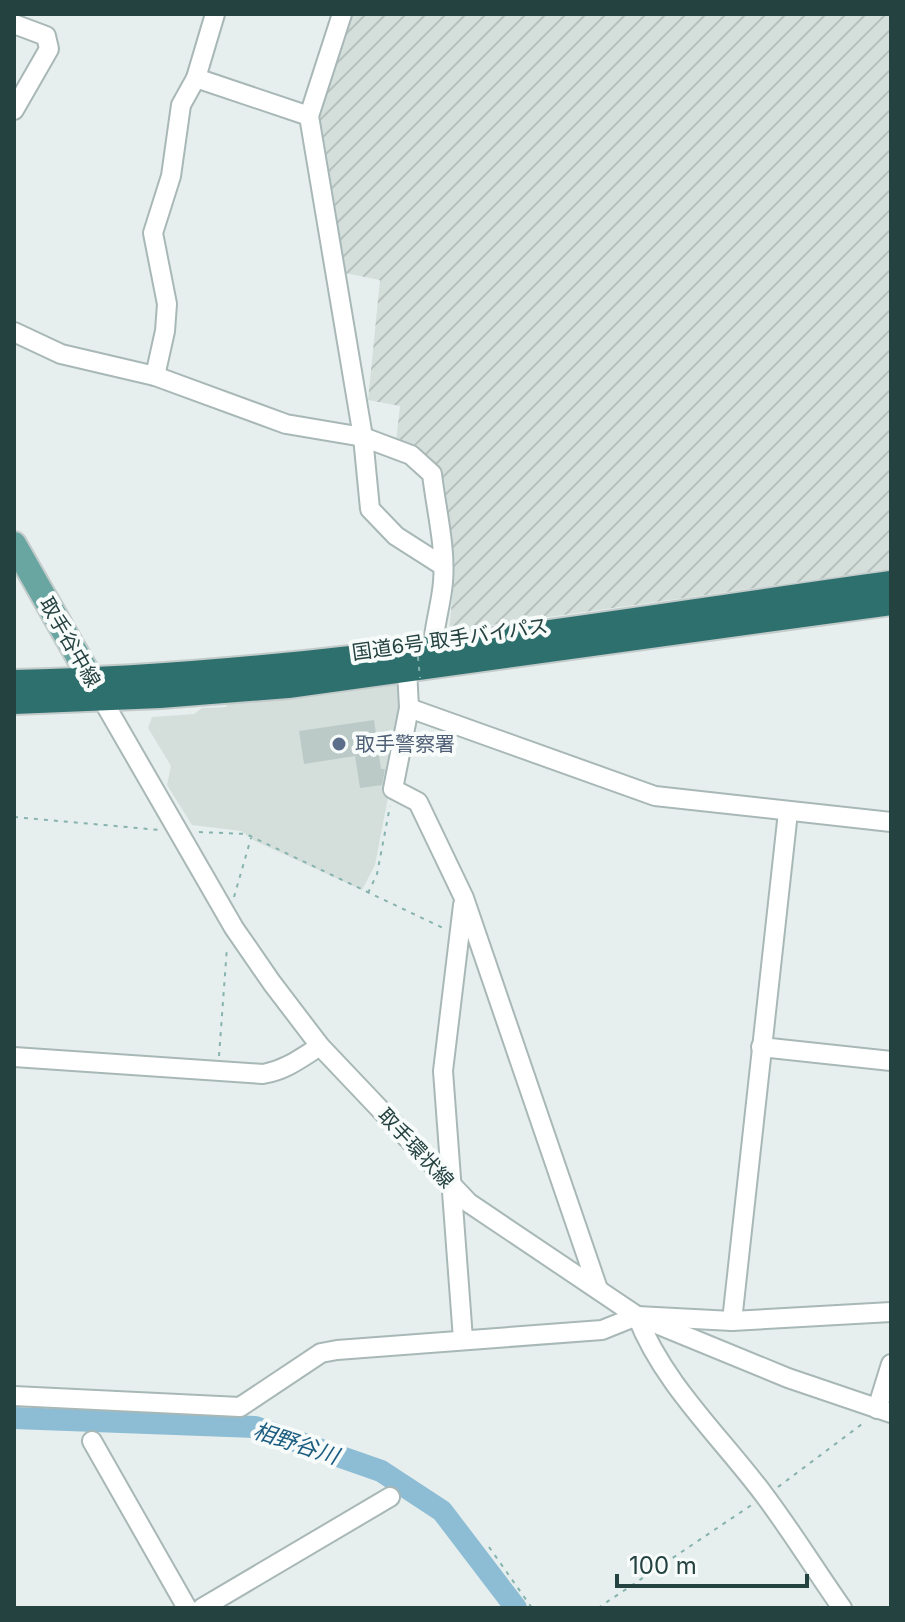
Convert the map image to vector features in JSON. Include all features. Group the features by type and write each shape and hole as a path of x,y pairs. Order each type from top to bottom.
{"highway":[{"name":"国道6号 取手バイパス","path":"14,702 228,671 375,671 422,659 891,583"},
{"name":"国道6号 取手バイパス","path":"375,671 422,659 891,603"},
{"name":"国道6号 取手バイパス","path":"14,682 97,690"}],"main road":[{"name":"取手谷中線","path":"14,544 97,690"}],"street":[{"path":"155,376 165,331 167,304 153,233 171,176 181,105 196,78 215,14"},
{"path":"342,14 309,116 363,437 370,509 396,536 443,566"},
{"path":"14,110 49,49 46,36 15,18"},
{"path":"196,78 309,116"},
{"path":"14,332 61,354 155,376 286,424 363,437 411,455 432,474 443,582 409,708 393,789 418,802 464,898 598,1289"},
{"name":"取手環状線","path":"97,690 229,918 272,983 320,1046 469,1203 637,1316 788,1378 884,1411"},
{"path":"409,708 655,796 891,822"},
{"path":"732,1321 788,812"},
{"path":"463,1339 443,1071 464,898"},
{"path":"14,1057 263,1074 278,1072 320,1046"},
{"path":"761,1047 891,1061"},
{"path":"14,1396 240,1407 321,1353 337,1350 602,1330 637,1316 732,1321 891,1312"},
{"path":"637,1316 646,1339 677,1384 765,1496 842,1608"},
{"path":"884,1411 891,1364"},
{"path":"92,1441 187,1608"},
{"path":"202,1608 390,1497"}],"path":[{"path":"368,894 377,874 393,789"},
{"path":"14,817 246,834 459,936"},
{"path":"229,918 252,837"},
{"path":"218,1071 226,949"},
{"path":"598,1608 765,1496 884,1411"},
{"path":"489,1547 532,1608"}],"shaded area":[{"path":"351,14 891,14 891,569 449,631 454,580 442,471 396,441 400,406 368,400 380,280 340,272 317,120"},
{"path":"402,682 404,715 375,865 362,890 255,841 241,831 192,825 167,785 171,766 148,728 152,717 194,714 202,708 226,707 228,702"}],"building":[{"name":"取手警察署","path":"374,720 381,769 385,769 382,785 360,788 355,756 304,764 299,731"}],"waterway":[{"name":"相野谷川","path":"14,1418 255,1427 381,1471 442,1511 516,1608"}],"place":[{"name":"取手警察署","path":"339,744"}]}
